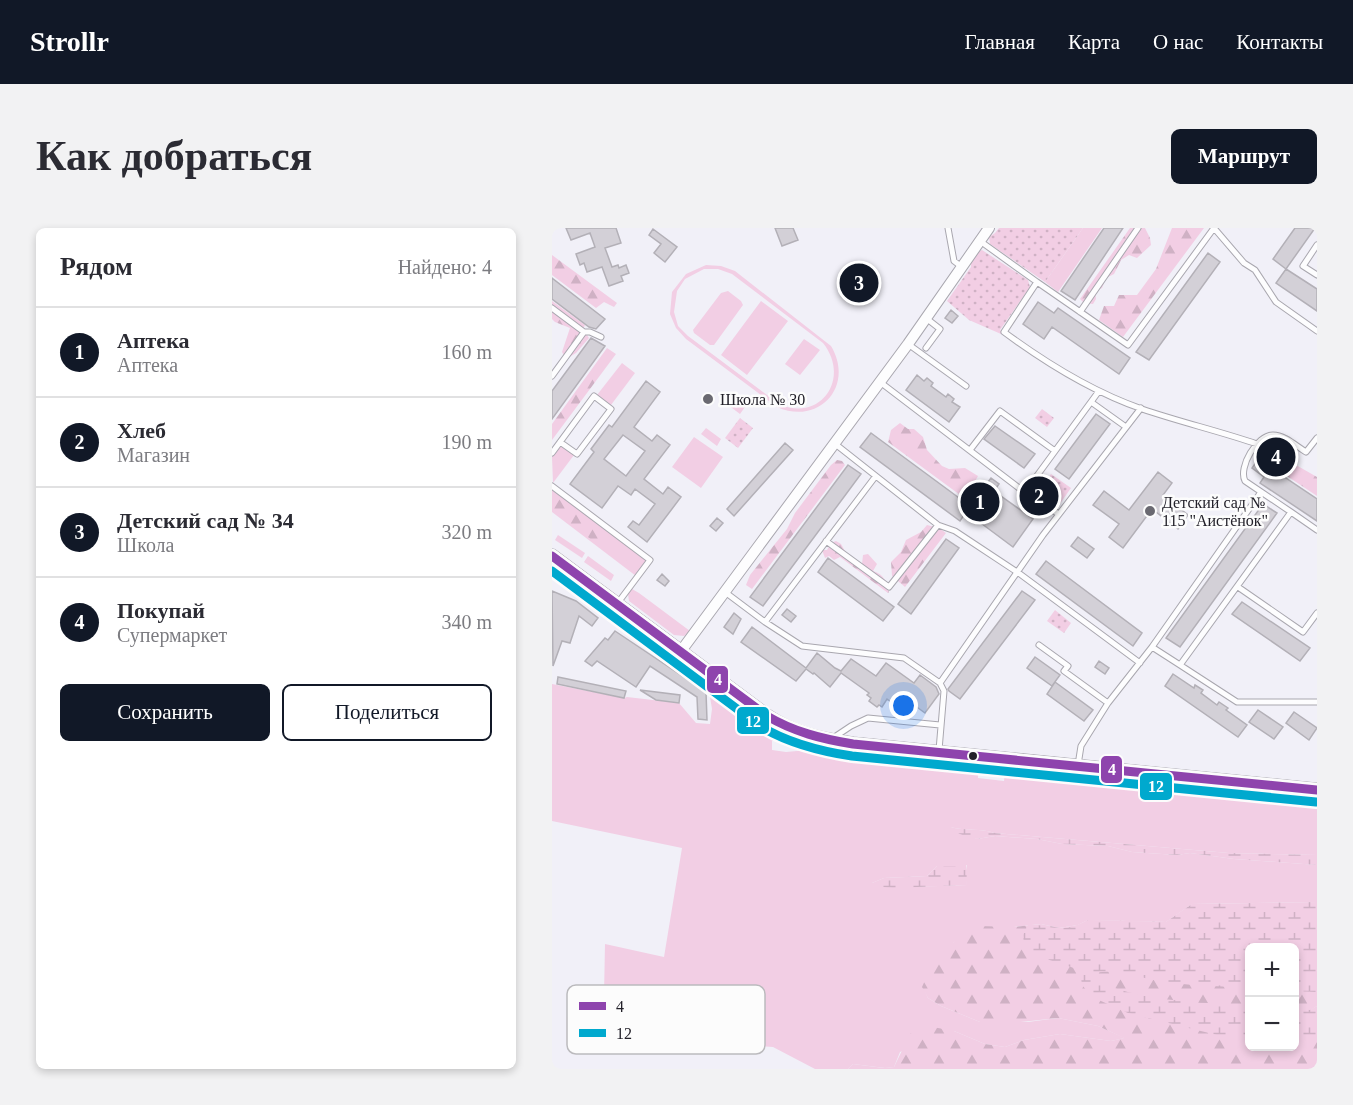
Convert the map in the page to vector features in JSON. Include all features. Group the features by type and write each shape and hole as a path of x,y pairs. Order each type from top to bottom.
{"main road":[{"path":"552,556 767,716 800,734 830,741 1317,790"}],"street":[{"path":"681,651 908,344 989,228"}],"lane":[{"path":"948,228 954,261 962,267"},
{"path":"1080,312 1138,228"},
{"path":"980,241 1128,345 1214,228 1244,263 1255,270 1276,302 1317,331"},
{"path":"1317,245 1303,266 1317,275"},
{"path":"1037,282 1004,332 1050,363 1099,391 1141,408 1257,444"},
{"path":"552,308 584,332 590,332 601,338"},
{"path":"926,318 940,329 926,348"},
{"path":"552,375 584,332"},
{"path":"908,344 966,386"},
{"path":"880,382 1024,492 1059,514"},
{"path":"1024,492 1099,391"},
{"path":"552,453 560,442 594,396 611,409 577,454 560,442"},
{"path":"1091,402 1126,427"},
{"path":"940,683 1059,514 1141,408"},
{"path":"970,450 1000,411 1055,451"},
{"path":"1317,438 1306,452 1282,436 1274,434 1262,438 1245,462 1242,476 1245,481 1317,530"},
{"path":"834,443 938,525 955,531 1018,573 1140,663"},
{"path":"765,622 875,477"},
{"path":"552,486 650,560 617,604"},
{"path":"1078,765 1081,746 1108,704 1152,647 1261,492"},
{"path":"1180,665 1291,512"},
{"path":"826,541 890,587 938,525"},
{"path":"1238,586 1303,632 1317,614"},
{"path":"725,592 802,646 904,658 940,683 944,691 939,752"},
{"path":"1039,645 1068,666 1064,671 1108,704"},
{"path":"1152,647 1237,702 1317,702"},
{"path":"830,741 851,726 868,718 940,725"}],"green space":[{"path":"999,228 1083,228 1045,282 990,244 989,237"},
{"path":"1083,228 1102,228 1058,292 1045,282"},
{"path":"1130,228 1145,228 1151,245 1137,258 1129,255 1121,260 1114,274 1106,278 1102,288 1095,291 1096,299 1093,304 1084,303 1080,299"},
{"path":"1172,228 1204,228 1123,337 1099,320 1104,306 1114,306 1119,295 1137,295 1156,269"},
{"path":"982,250 1028,280 1030,287 1000,330 1001,334 969,320 947,301 971,267 971,262"},
{"path":"552,255 617,303 614,307 604,302 596,308 552,275"},
{"path":"706,265 721,266 735,271 831,346 839,375 836,388 829,399 819,407 807,411 792,411 777,407 686,339 676,328 670,314 672,292 686,274","holes":["704,269 718,269 732,274 823,343 831,356 834,370 827,394 819,402 808,407 794,408 779,404 688,336 678,326 674,312 677,291 685,279"]},
{"path":"728,291 743,305 714,345 710,345 693,330 721,293"},
{"path":"552,301 585,325 583,329 589,338 576,353 566,359 562,352 570,328 552,319"},
{"path":"761,301 788,321 747,375 721,355"},
{"path":"804,339 820,350 800,375 785,364"},
{"path":"607,348 616,354 552,440 552,424"},
{"path":"622,363 635,373 611,405 597,395"},
{"path":"729,395 745,407 740,414 724,402"},
{"path":"1042,409 1054,418 1047,427 1035,418"},
{"path":"740,418 753,428 738,448 725,438"},
{"path":"900,423 908,429 914,429 923,437 927,450 942,466 949,469 965,468 978,476 973,485 976,496 971,503 888,442 891,430"},
{"path":"706,428 721,439 717,446 701,434"},
{"path":"694,437 723,457 701,488 672,467"},
{"path":"561,445 574,455 553,483 552,457"},
{"path":"837,460 842,461 845,465 752,589 746,585 750,575 787,529 795,513"},
{"path":"1296,465 1317,477 1317,496 1287,476 1289,467"},
{"path":"1051,474 1071,488 1059,505 1039,491"},
{"path":"552,488 648,560 636,576 552,512"},
{"path":"552,491 645,560 636,573 615,546 604,542 596,543 553,511"},
{"path":"927,525 939,528 946,533 905,587 892,576 891,562 901,552 906,540 921,532"},
{"path":"558,535 585,553 582,558 555,540"},
{"path":"836,541 841,544 846,553 862,564 863,555 868,554 877,564 873,571 877,572 886,582 889,592 840,557 834,560 829,556 825,558 822,550 827,550 831,543"},
{"path":"588,556 614,575 611,581 584,562"},
{"path":"632,589 690,631 684,636 674,635 629,601 628,594"},
{"path":"1055,610 1071,623 1064,633 1047,621"},
{"path":"552,684 624,698 679,703 696,723 710,724 712,709 708,685 777,736 777,740 772,741 772,750 786,752 808,750 860,758 978,770 978,778 1004,781 1005,772 1317,803 1317,855 1229,853 950,827 977,839 995,836 1037,839 1062,844 1108,846 1132,852 1177,855 1190,853 1234,859 1317,865 1317,902 1192,904 1166,922 1088,920 1078,925 1059,928 1041,924 1014,927 954,942 923,987 928,998 941,1006 980,1022 1028,1022 1058,1018 1098,1026 1125,1038 1111,1041 1060,1034 1024,1040 1005,1047 985,1044 954,1031 900,1052 894,1067 853,1064 848,1069 815,1069 773,1047 765,1046 765,985 604,985 605,944 664,957 682,848 552,821","holes":["967,865 965,876 967,885 909,887 872,883 884,878 927,876 937,866 953,868"]},
{"path":"945,828 1229,853 1317,855 1317,865 1234,859 1190,853 1177,855 1132,852 1108,846 1062,844 1037,839 995,836 977,839"},
{"path":"966,860 967,885 893,888 873,886 872,883 884,878 927,876 937,866 961,866"},
{"path":"1317,902 1317,992 1299,991 1299,943 1245,943 1245,988 1164,982 1118,972 1090,974 1090,978 1108,986 1148,996 1245,1005 1245,1038 1217,1035 1128,1013 1092,997 1082,985 1080,970 1025,952 1023,935 1028,925 1063,928 1088,920 1166,922 1192,904"},
{"path":"1192,904 1245,944 1245,1051 1299,1051 1299,958 1317,965 1317,1006 1311,1010 1317,1038 1317,1069 848,1069 853,1064 894,1067 910,1034 922,1025 954,1031 985,1044 1005,1047 1024,1040 1060,1034 1111,1041 1124,1038 1098,1026 1058,1018 1002,1024 980,1022 941,1006 928,998 922,987 938,952 954,942 960,930 978,926 1014,927 1041,924 1059,928 1078,925 1088,920 1166,922"},
{"path":"1317,1006 1317,1041 1299,1041 1299,1009 1310,1010"}],"building":[{"path":"566,228 616,228 621,243 605,248 612,267 618,265 619,268 626,265 629,273 621,276 623,281 609,286 602,267 587,272 584,263 580,265 576,254 595,247 590,233 571,240"},
{"path":"775,228 793,228 798,240 782,246"},
{"path":"1104,228 1123,228 1075,300 1061,291"},
{"path":"1295,228 1315,228 1286,269 1273,259"},
{"path":"653,229 677,247 665,262 654,253 661,244 649,235"},
{"path":"1208,253 1220,262 1149,360 1136,352"},
{"path":"1286,269 1317,289 1317,311 1276,283"},
{"path":"552,278 605,319 596,329 589,327 552,299"},
{"path":"1038,302 1054,313 1058,308 1130,358 1119,374 1052,327 1044,339 1023,324"},
{"path":"951,310 958,316 952,323 945,318"},
{"path":"591,338 605,346 552,419 552,391"},
{"path":"917,375 924,381 927,378 933,383 931,386 946,397 948,394 954,399 952,402 960,407 949,422 906,390"},
{"path":"646,381 660,392 634,427 652,441 657,435 670,445 644,479 663,494 668,487 681,497 647,542 628,527 633,521 639,525 655,504 635,489 631,495 618,486 602,508 570,484 594,452 591,449 609,425 612,427","holes":["623,435 645,451 626,476 604,459"]},
{"path":"1096,414 1110,424 1069,479 1055,469"},
{"path":"995,426 1035,454 1024,468 984,439"},
{"path":"871,433 970,506 991,478 999,484 994,491 1033,519 1013,547 966,512 960,521 860,447"},
{"path":"785,443 793,450 734,516 727,509"},
{"path":"1269,444 1291,458 1280,474 1317,499 1317,521 1260,483 1264,477 1252,468"},
{"path":"848,465 861,474 763,606 750,597"},
{"path":"1158,472 1172,483 1163,495 1188,515 1178,529 1152,509 1123,548 1109,537 1119,524 1093,505 1104,491 1129,510"},
{"path":"1263,504 1277,513 1180,647 1166,638"},
{"path":"717,518 723,523 716,531 710,526"},
{"path":"1078,537 1094,549 1087,558 1071,546"},
{"path":"946,539 959,548 911,614 898,604"},
{"path":"828,558 894,607 883,621 818,572"},
{"path":"1046,561 1142,633 1133,646 1036,574"},
{"path":"662,574 669,581 665,586 657,580"},
{"path":"552,591 576,601 598,618 592,626 579,616 570,643 562,641 553,666"},
{"path":"1022,591 1035,600 960,699 948,689"},
{"path":"1242,602 1310,648 1300,661 1232,614"},
{"path":"787,609 796,616 791,622 782,615"},
{"path":"734,613 741,619 733,634 724,627"},
{"path":"752,627 806,668 817,653 841,671 851,659 876,676 886,663 914,683 920,675 936,687 939,694 925,713 910,702 906,707 898,707 887,699 882,707 879,705 877,707 869,701 871,698 867,695 869,693 841,673 830,687 806,669 796,681 741,642"},
{"path":"615,631 706,692 707,720 698,719 697,697 650,666 636,687 597,661 592,666 585,661 605,638 608,640"},
{"path":"1035,657 1060,675 1052,686 1027,668"},
{"path":"1099,661 1109,668 1105,674 1095,667"},
{"path":"1173,674 1194,688 1195,685 1203,690 1201,693 1217,705 1219,702 1228,708 1226,710 1247,725 1238,737 1165,686"},
{"path":"558,677 626,691 624,698 557,684"},
{"path":"1055,682 1093,710 1084,721 1047,694"},
{"path":"640,690 680,695 679,703 656,700"},
{"path":"1258,710 1283,727 1274,739 1249,722"},
{"path":"1294,712 1317,728 1309,740 1286,723"}],"transit line":[{"name":"4","path":"552,556 767,716 809,734 853,744 1317,790"},
{"name":"12","path":"552,571 760,726 804,746 852,756 1316,802"}],"place":[{"name":"Детский сад № 34","path":"859,283"},
{"name":"Школа № 30","path":"708,399"},
{"name":"Покупай","path":"1276,457"},
{"name":"Хлеб","path":"1039,496"},
{"name":"Аптека","path":"980,502"},
{"name":"Детский сад № 115 \"Аистёнок\"","path":"1150,511"}]}
